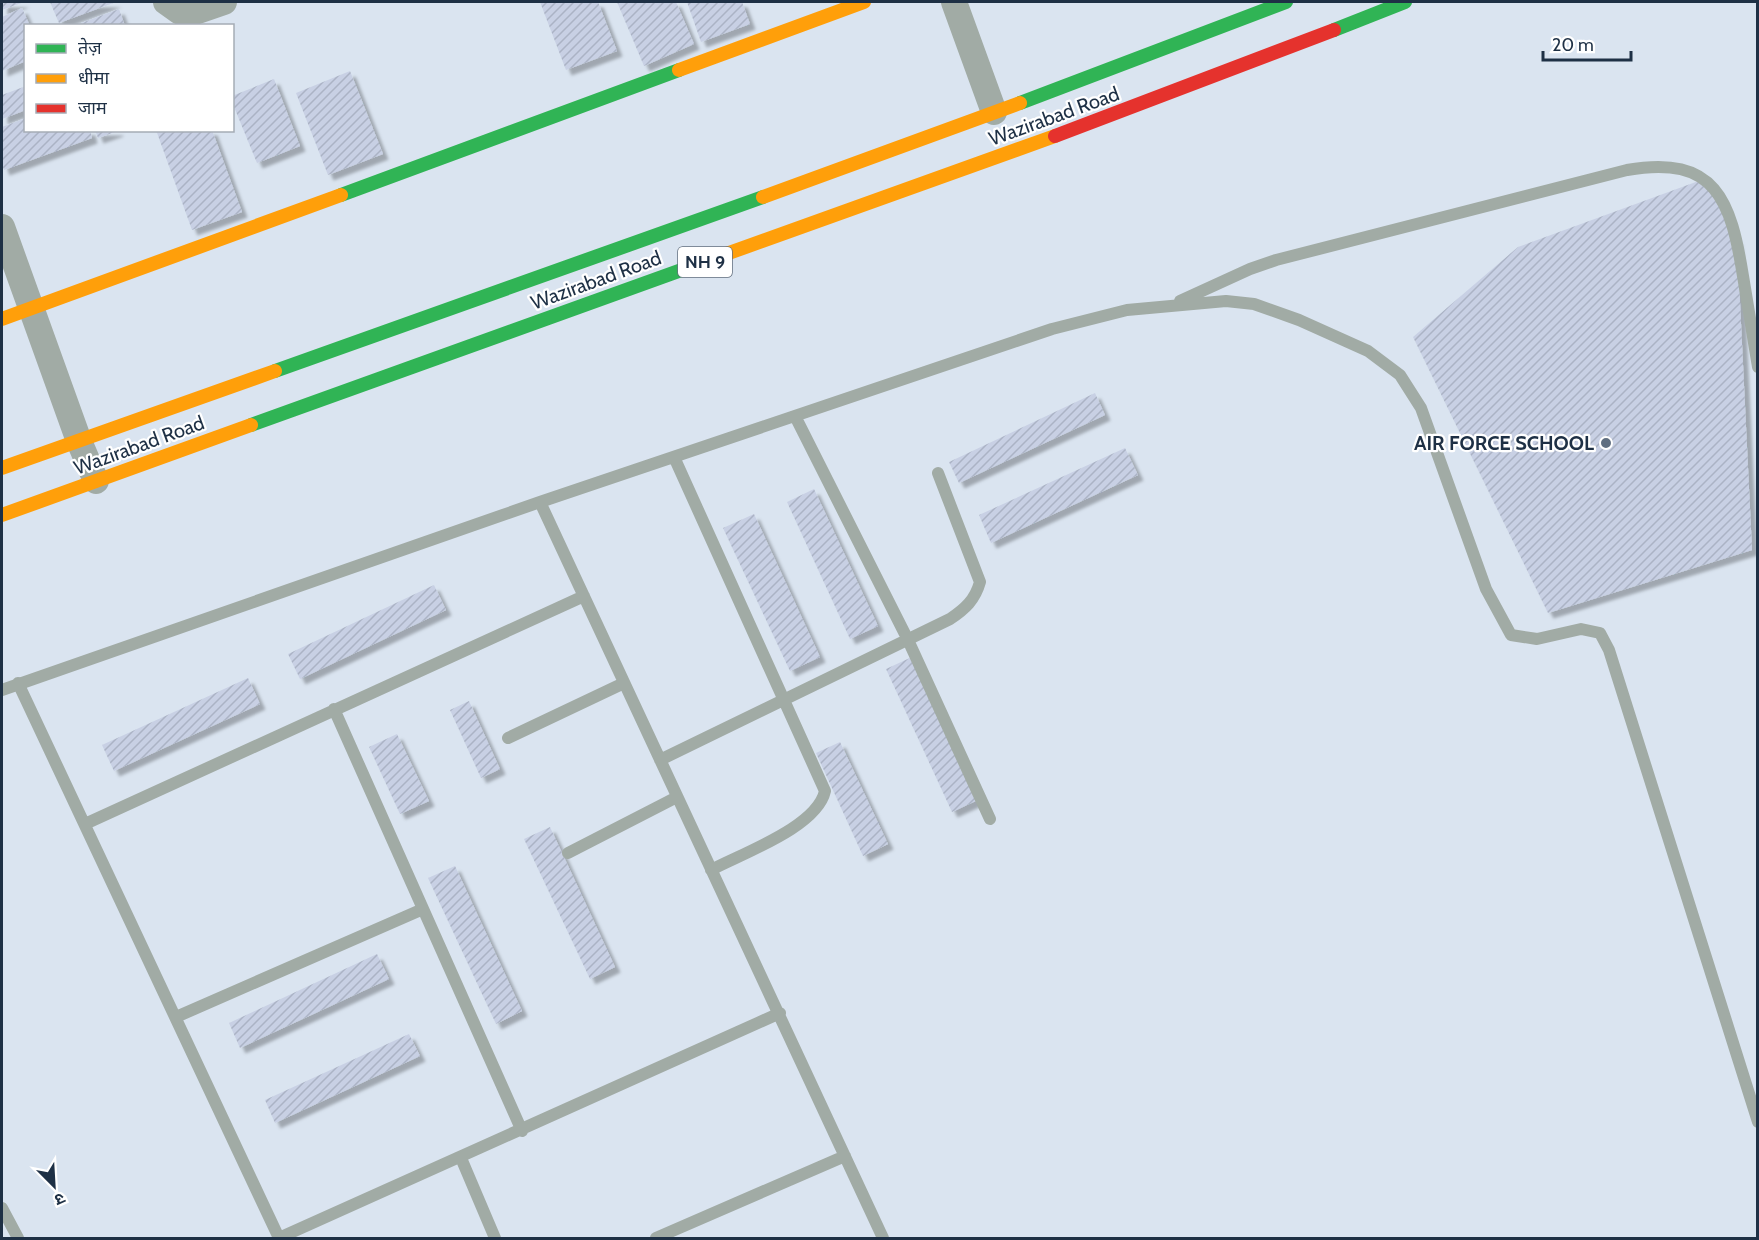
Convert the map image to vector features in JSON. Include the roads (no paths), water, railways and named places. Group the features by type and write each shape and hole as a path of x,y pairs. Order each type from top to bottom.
{"main road":[{"path":"2,319 864,2"},
{"name":"Wazirabad Road","path":"2,468 534,280 1144,58 1286,2"},
{"name":"Wazirabad Road","path":"2,515 1138,106 1405,2"}],"street":[{"path":"166,2 180,12 195,12 224,2"},
{"path":"954,2 994,112"},
{"path":"2,227 79,441 96,481"}],"lane":[{"path":"1174,305 1250,269 1276,260 1627,170 1648,166 1669,167 1704,179 1725,203 1737,241 1758,367"},
{"path":"2,690 540,502 1052,329 1127,310 1226,301 1254,304 1299,320 1368,351 1400,375 1421,408 1486,589 1511,635 1537,639 1581,629 1600,633 1609,650 1758,1122"},
{"path":"795,416 908,640 990,819"},
{"path":"674,457 821,777 825,791 822,803 799,824 711,870"},
{"path":"660,760 950,620 966,608 976,596 980,582 938,473"},
{"path":"540,502 780,1013 883,1239"},
{"path":"85,824 584,596"},
{"path":"18,683 279,1238 522,1131 780,1013"},
{"path":"508,738 624,683"},
{"path":"334,709 522,1131"},
{"path":"568,853 678,797"},
{"path":"176,1017 423,909"},
{"path":"656,1239 845,1156"},
{"path":"461,1158 495,1239"},
{"path":"2,1208 18,1239"}],"place":[{"name":"AIR FORCE SCHOOL","path":"1606,443"}]}
